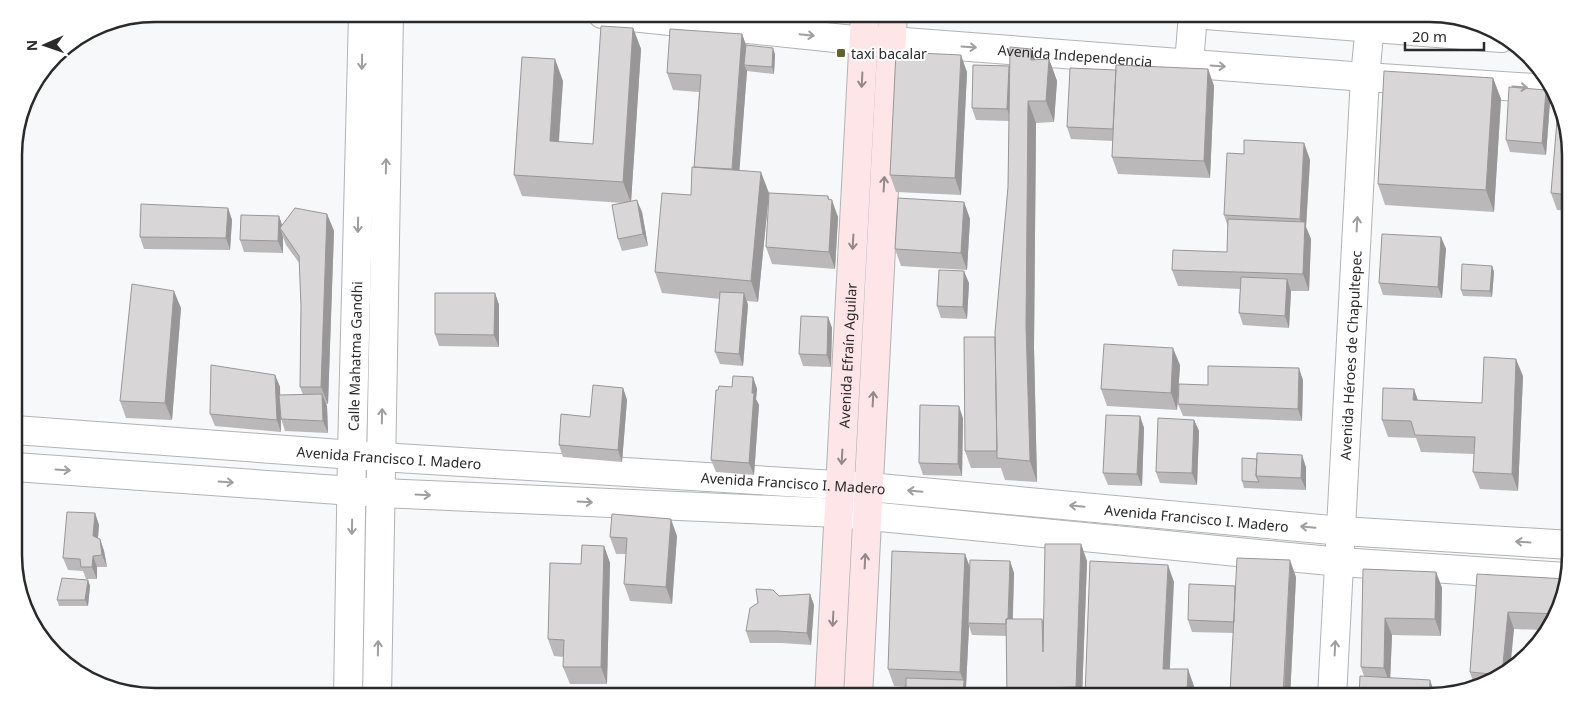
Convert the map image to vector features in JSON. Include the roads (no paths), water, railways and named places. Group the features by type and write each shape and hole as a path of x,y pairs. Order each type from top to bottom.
{"main road":[{"name":"Avenida Efraín Aguilar","path":"829,688 865,22"},
{"name":"Avenida Efraín Aguilar","path":"858,688 892,22"}],"street":[{"name":"Calle Mahatma Gandhi","path":"348,688 363,22"},
{"name":"Calle Mahatma Gandhi","path":"378,688 389,22"},
{"name":"Avenida Independencia","path":"680,22 864,41 891,41 1545,89"},
{"path":"1188,64 1192,22"},
{"name":"Avenida Héroes de Chapultepec","path":"1333,688 1365,77 1371,22"},
{"path":"1385,22 1487,36"},
{"name":"Avenida Francisco I. Madero","path":"23,431 381,457 868,487 1342,531 1562,544"},
{"name":"Avenida Francisco I. Madero","path":"23,468 381,493 839,513 1340,562 1561,577"}],"place":[{"name":"taxi bacalar","path":"841,53"}]}
